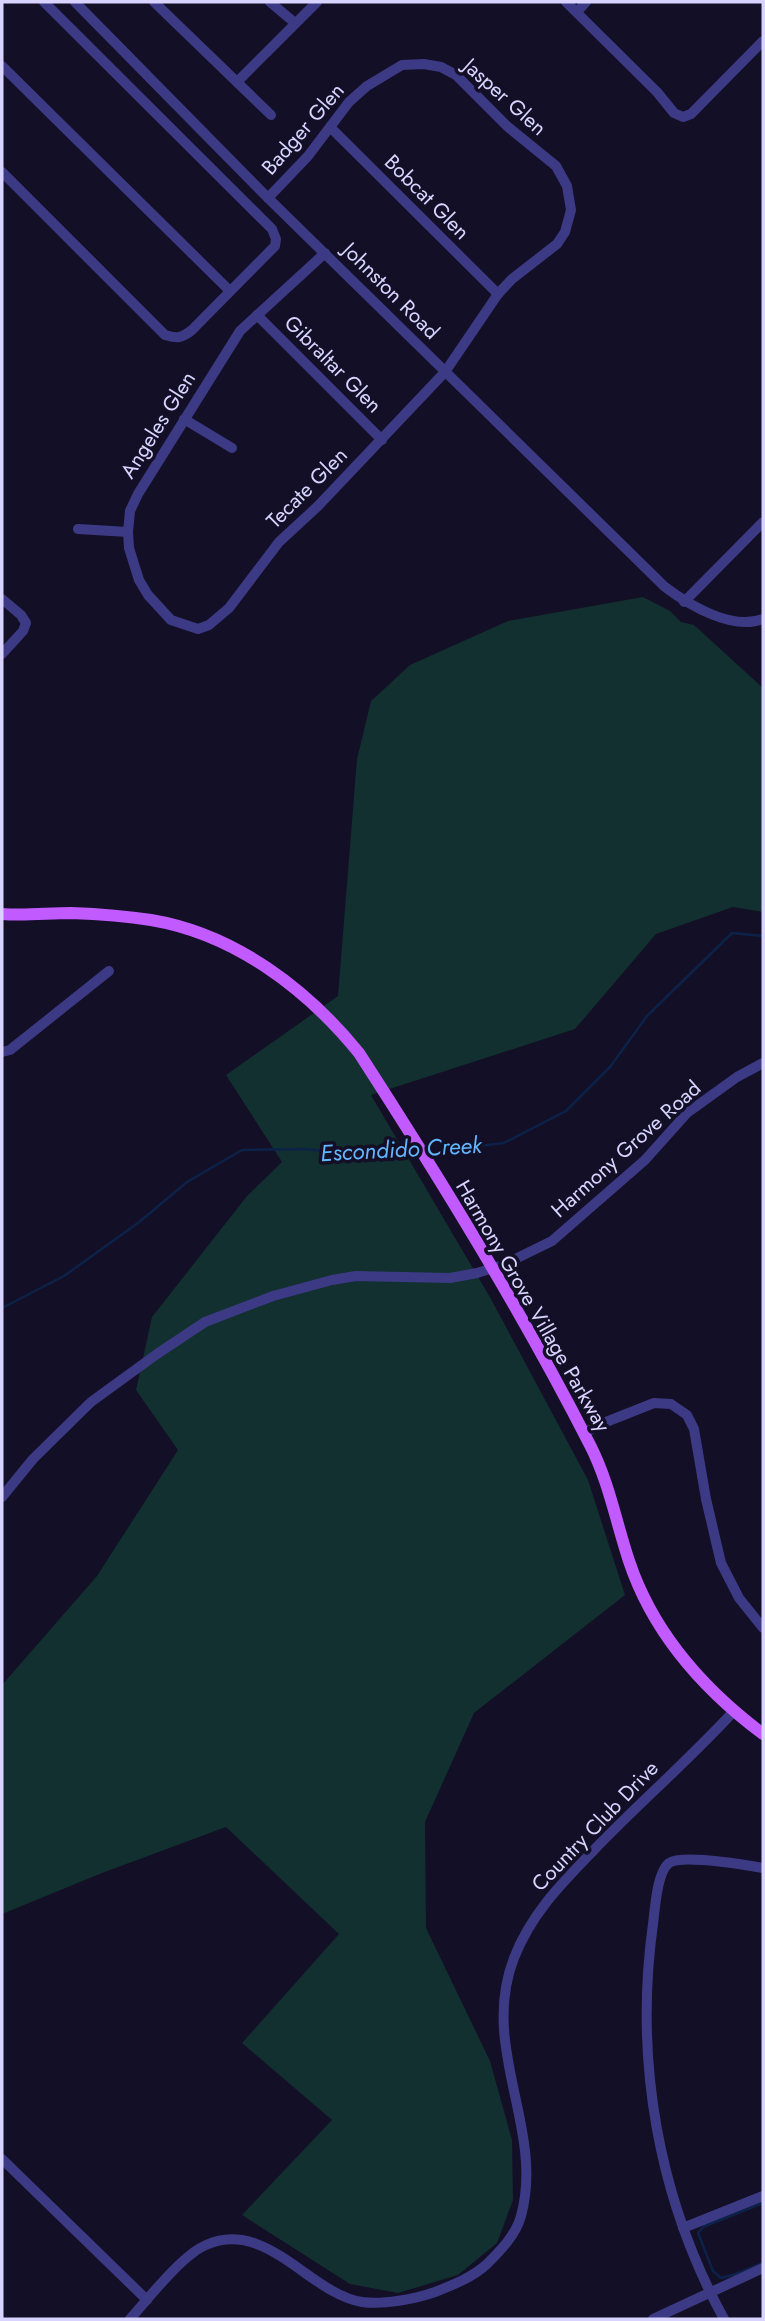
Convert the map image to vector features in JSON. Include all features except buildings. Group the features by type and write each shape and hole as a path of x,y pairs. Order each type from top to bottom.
{"main road":[{"name":"Harmony Grove Village Parkway","path":"2,914 72,913 154,920 202,935 237,950 275,973 309,998 337,1026 359,1053 476,1239 584,1433 604,1476 629,1561 650,1608 688,1665 709,1689 734,1711"},
{"path":"734,1711 763,1734"}],"street":[{"path":"2,172 165,335 175,339 185,335 275,246 276,239 272,229 44,2"},
{"name":"Johnston Road","path":"75,2 268,198 665,587 699,610 734,621 763,619"},
{"path":"154,2 271,115"},
{"path":"270,2 295,23"},
{"path":"237,82 317,2"},
{"path":"566,2 657,92 674,113 683,117 691,114 763,41"},
{"path":"577,12 586,2"},
{"name":"Jasper Glen","path":"402,65 424,64 441,67 456,75 508,127 556,166 568,186"},
{"path":"2,65 230,291"},
{"name":"Badger Glen","path":"268,198 309,156 349,102 367,86 402,65"},
{"name":"Bobcat Glen","path":"330,127 498,294"},
{"name":"Tecate Glen","path":"198,629 219,617 279,542 318,506 445,372 498,294 512,279 547,254 565,232 571,210 568,186"},
{"name":"Angeles Glen","path":"198,629 170,620 148,595 133,566 128,531 130,511 235,338 325,253"},
{"name":"Gibraltar Glen","path":"257,315 382,440"},
{"path":"184,419 232,448"},
{"path":"684,602 763,522"},
{"path":"78,529 128,531"},
{"path":"2,599 21,615 26,624 2,654"},
{"path":"2,1052 10,1050 109,971"},
{"name":"Harmony Grove Road","path":"2,1497 42,1450 91,1402 164,1348 205,1322 273,1296 332,1280 355,1276 450,1278 492,1269 552,1241 645,1160 687,1113 737,1077 763,1063"},
{"path":"584,1433 654,1403 671,1404 687,1415 694,1429 705,1499 721,1563 739,1598 763,1628"},
{"name":"Country Club Drive","path":"130,2319 193,2252 208,2244 243,2240 269,2249 339,2293 361,2302 416,2299 454,2284 485,2265 507,2243 521,2218 527,2165 520,2117 505,2050 503,1999 513,1960 528,1928 548,1898 629,1813 690,1758 734,1711"},
{"path":"724,2319 683,2228 661,2152 648,2063 648,1972 660,1882 666,1866 678,1860 736,1863 763,1868"},
{"path":"2,2159 147,2300"},
{"path":"683,2228 763,2196"},
{"path":"653,2319 763,2269"}],"green space":[{"path":"643,597 670,611 681,622 694,625 763,688 763,912 733,907 656,934 575,1029 371,1095 491,1299 588,1480 625,1595 474,1713 425,1822 426,1928 490,2061 512,2140 513,2200 497,2243 458,2275 398,2293 350,2284 242,2215 332,2120 242,2043 339,1934 226,1827 2,1914 2,1685 97,1576 178,1450 136,1390 152,1317 247,1196 282,1162 226,1075 338,996 357,759 371,701 410,665 508,621"}],"waterway":[{"name":"Escondido Creek","path":"429,1152 504,1143 566,1111 610,1067 647,1016 732,933 763,936"},
{"name":"Escondido Creek","path":"2,1308 64,1276 138,1223 187,1182 242,1150 305,1149 364,1155 419,1153"},
{"path":"763,2203 703,2227 698,2233 713,2271 721,2278 763,2263"}]}
